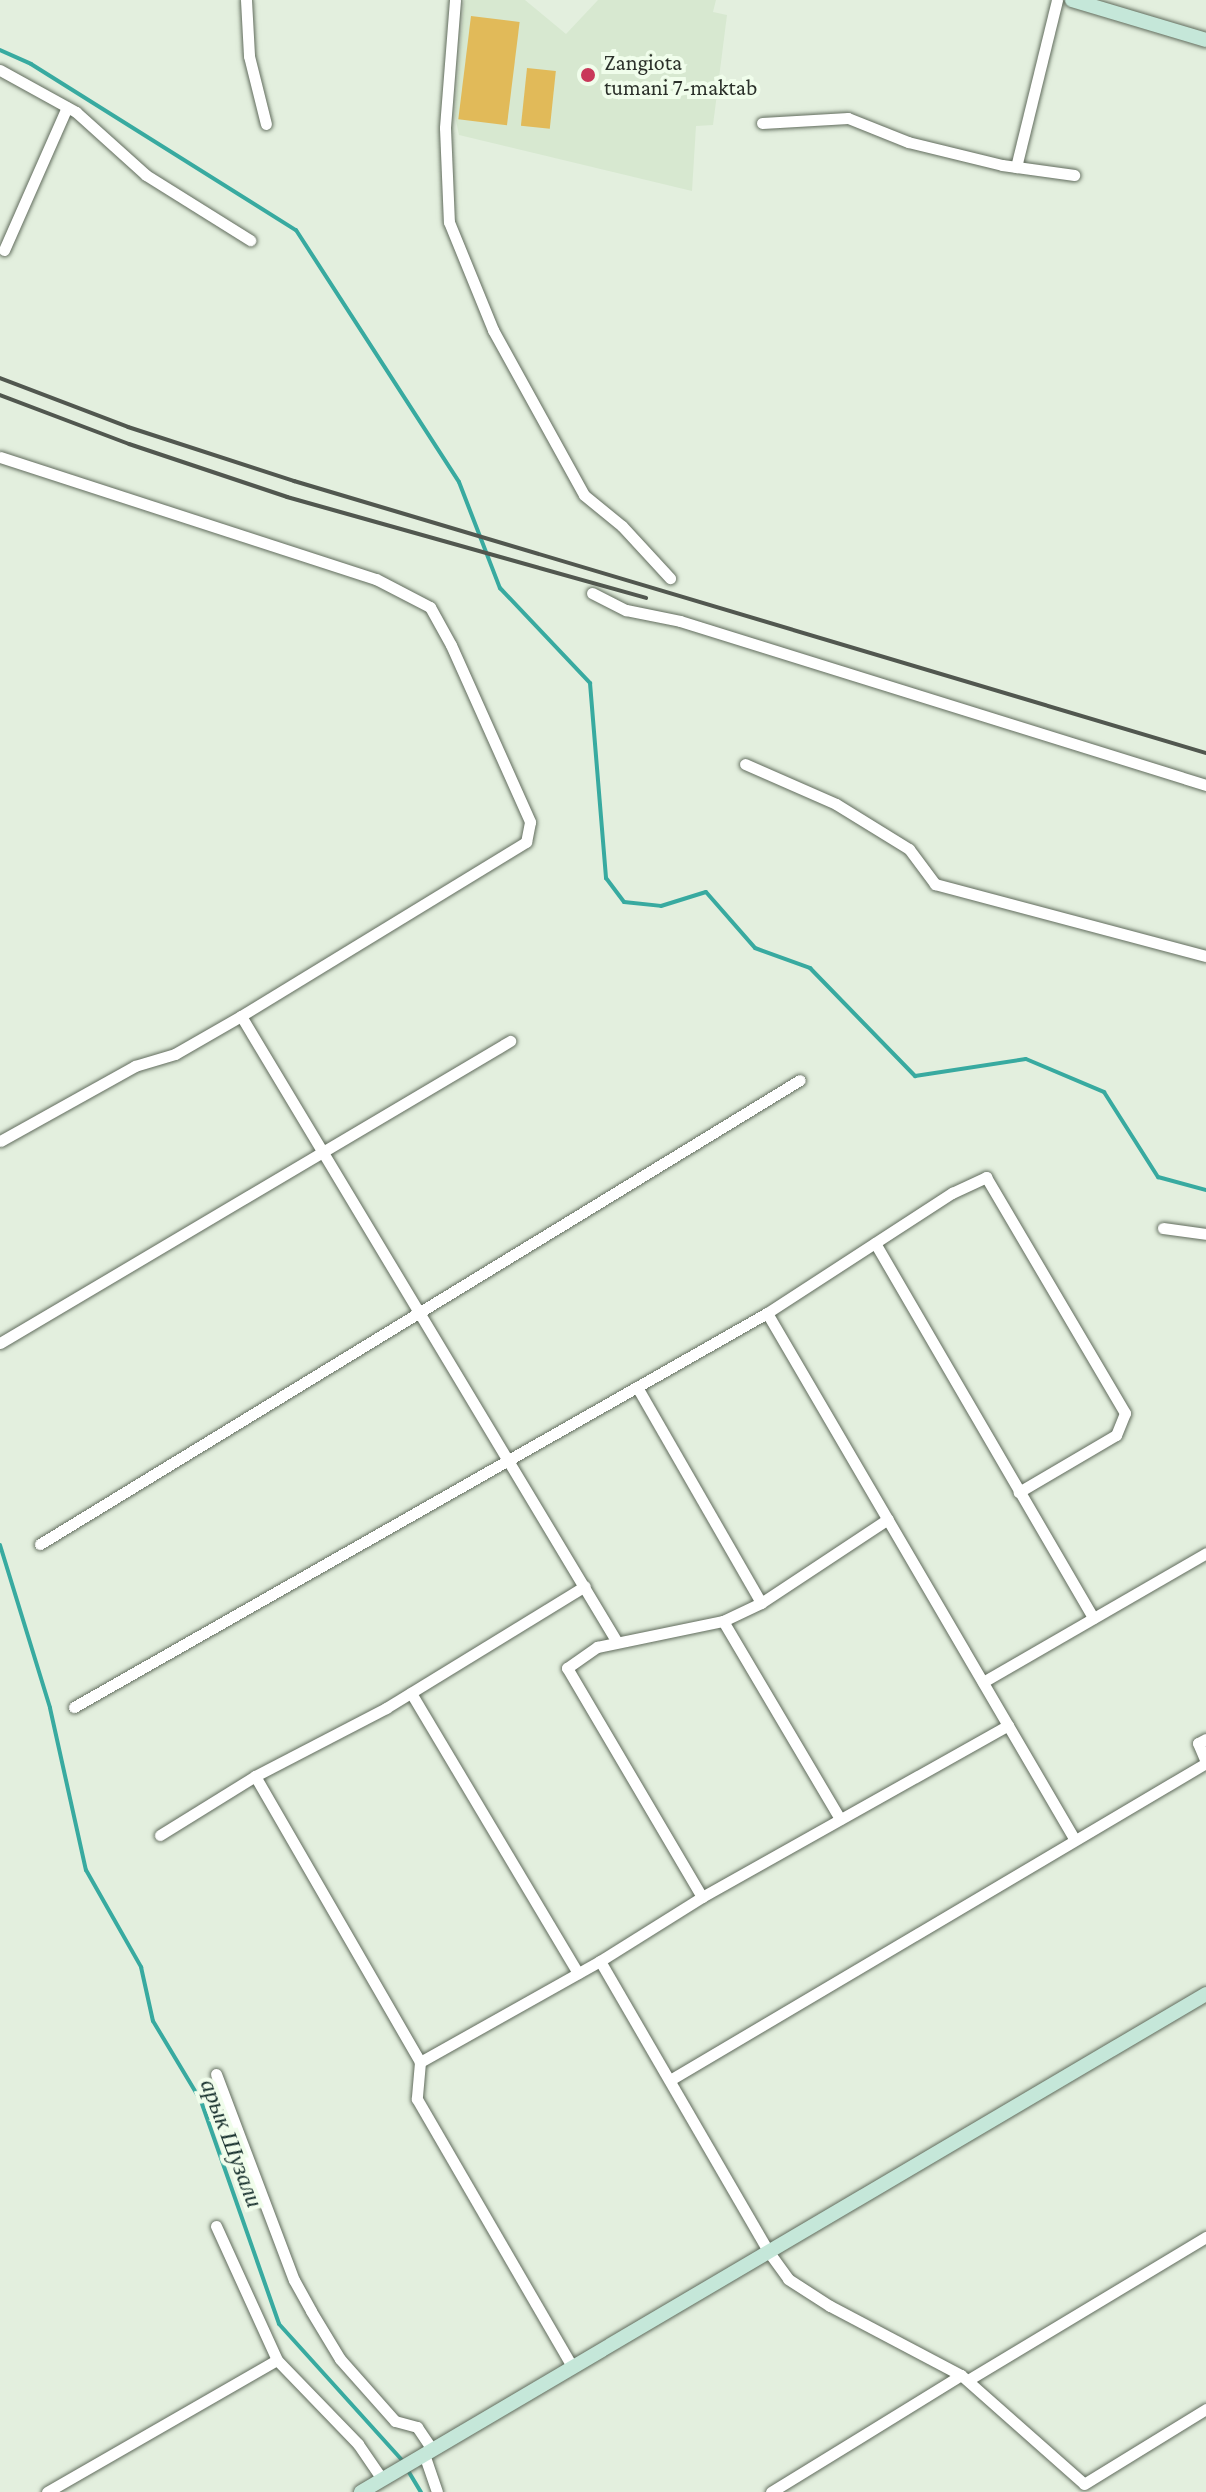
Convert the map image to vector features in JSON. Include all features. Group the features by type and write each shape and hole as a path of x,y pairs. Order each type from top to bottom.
{"main road":[{"path":"1072,0 1206,40"},
{"path":"361,2492 1206,1994"}],"street":[{"path":"246,0 249,56 266,124"},
{"path":"1016,167 1057,0"},
{"path":"451,1 445,128 449,222 493,330 584,495 622,526 670,578"},
{"path":"0,70 67,107 146,175 250,240"},
{"path":"4,250 67,107"},
{"path":"762,123 848,118 908,142 1016,167 1074,175"},
{"path":"0,457 376,579 430,607 451,645 530,822 526,842 241,1016 175,1054 135,1066 0,1141"},
{"path":"592,593 626,610 680,621 1206,785"},
{"path":"745,764 836,804 909,849 935,884 1206,956"},
{"path":"241,1016 617,1642"},
{"path":"0,1343 510,1041"},
{"path":"40,1544 800,1080"},
{"path":"74,1707 767,1313 952,1193 986,1177 1125,1413 1116,1435 1019,1492"},
{"path":"1163,1228 1206,1234"},
{"path":"875,1243 1093,1618"},
{"path":"767,1313 1075,1840"},
{"path":"637,1387 761,1603"},
{"path":"702,1897 567,1668 597,1647 723,1621 761,1603 888,1519"},
{"path":"983,1682 1206,1553"},
{"path":"160,1835 255,1776 411,1693 585,1586"},
{"path":"723,1621 840,1819"},
{"path":"411,1693 578,1973"},
{"path":"420,2062 600,1961 702,1897 1008,1725"},
{"path":"670,2080 1206,1762 1198,1743 1206,1739"},
{"path":"255,1776 420,2062 417,2099 572,2366"},
{"path":"600,1961 768,2251 788,2279 964,2377 1084,2484 1206,2409"},
{"path":"216,2074 294,2280 340,2359 395,2421 417,2427 437,2492"},
{"path":"216,2226 277,2360 388,2476"},
{"path":"771,2492 1206,2237"},
{"path":"47,2492 277,2360"}],"shaded area":[{"name":"Zangiota tumani 7-maktab","path":"464,0 525,0 566,34 598,0 716,0 713,12 727,15 713,125 696,126 692,191 459,135 455,116"},
{"path":"471,16 520,22 507,125 458,119"},
{"path":"527,68 556,71 550,129 521,126"}],"waterway":[{"path":"0,50 31,64 296,230 459,482 500,588 590,683 606,878 624,902 661,906 706,892 755,948 810,968 915,1076 1026,1059 1104,1092 1158,1177 1206,1190"},
{"name":"арык Шузали","path":"0,1545 50,1708 86,1870 141,1967 153,2021 201,2101 279,2324 403,2461"},
{"name":"арык Шузали","path":"407,2469 421,2492"}],"railway":[{"path":"0,378 128,427 294,481 1206,753"},
{"path":"0,395 129,444 287,497 646,598"}],"place":[{"name":"Zangiota tumani 7-maktab","path":"588,75"}]}
